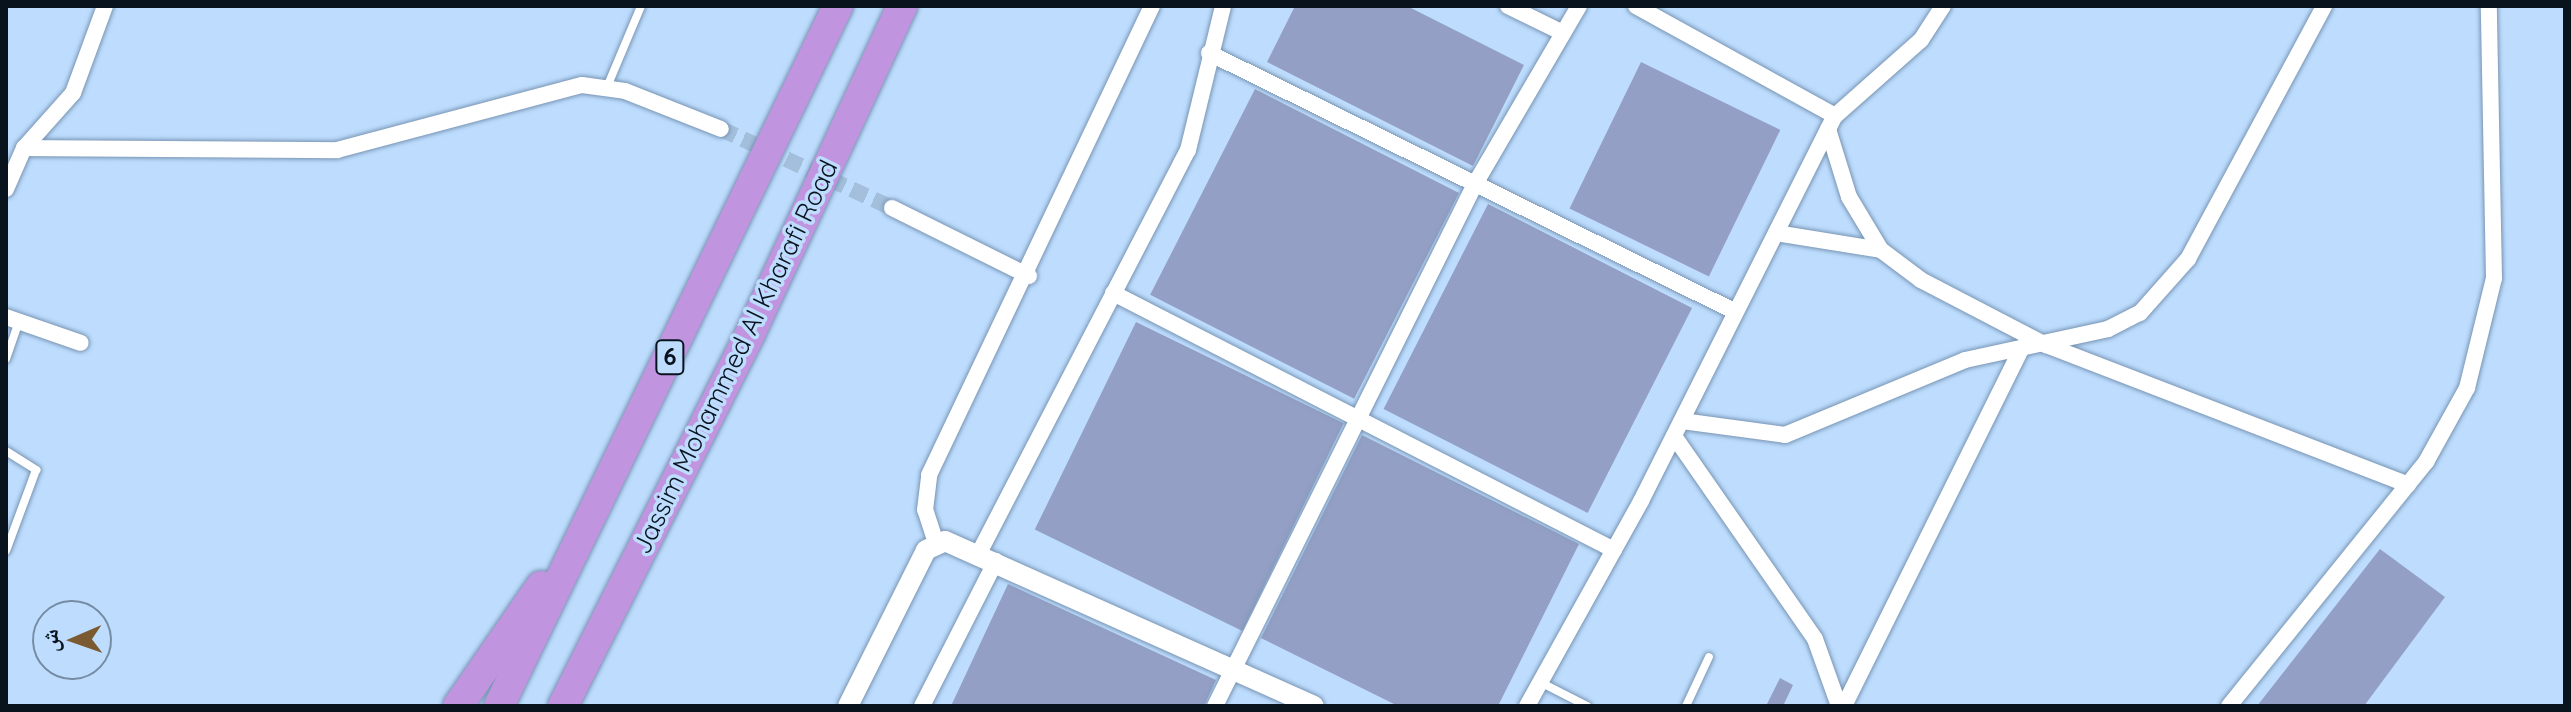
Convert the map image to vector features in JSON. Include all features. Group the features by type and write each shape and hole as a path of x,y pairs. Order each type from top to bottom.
{"highway":[{"name":"6","path":"499,706 838,6"},
{"name":"Jassim Mohammed Al Kharafi Road","path":"563,706 902,6"},
{"path":"458,706 591,517"},
{"path":"586,706 619,594"}],"street":[{"path":"6,189 24,148 73,93 105,6"},
{"path":"848,706 936,543 925,510 929,475 1029,276 1152,6"},
{"path":"922,706 987,557 1113,293 1195,133 1209,53 1223,6"},
{"path":"1508,6 1563,33"},
{"path":"1215,706 1475,184 1579,6"},
{"path":"1636,6 1832,123 1849,197 1881,250 1921,280 2046,345 2408,485"},
{"path":"1527,706 1678,429 1832,123 1921,40 1943,6"},
{"path":"1678,429 1785,435 1965,360 2046,345 2108,329 2168,288 2324,6"},
{"path":"2229,706 2408,485 2461,400 2490,306 2495,158 2489,6"},
{"path":"1209,53 1736,312"},
{"path":"24,148 337,150 557,88 607,87 721,129"},
{"path":"892,208 1029,276"},
{"path":"1776,233 1881,250"},
{"path":"1113,293 1614,550"},
{"path":"13,320 81,343"},
{"path":"1842,706 2022,348"},
{"path":"1678,429 1815,639 1842,706"},
{"path":"936,543 987,557 1235,665 1314,706"}],"lane":[{"path":"607,87 641,6"},
{"path":"6,359 13,320"},
{"path":"6,451 36,470 6,551"},
{"path":"1686,706 1709,657"},
{"path":"1540,682 1587,706"}],"building":[{"path":"1295,6 1407,6 1524,65 1473,166 1267,62"},
{"path":"1641,62 1780,130 1709,276 1570,209"},
{"path":"1255,89 1459,193 1354,399 1150,295"},
{"path":"1488,204 1692,308 1588,513 1384,409"},
{"path":"1136,322 1344,423 1242,631 1035,530"},
{"path":"1362,435 1579,544 1498,706 1398,706 1261,638"},
{"path":"2380,549 2445,597 2364,706 2257,706"},
{"path":"1008,584 1216,680 1204,706 951,706"},
{"path":"1780,678 1793,685 1783,706 1766,706"}],"tunnel":[{"path":"721,129 892,208"}]}
